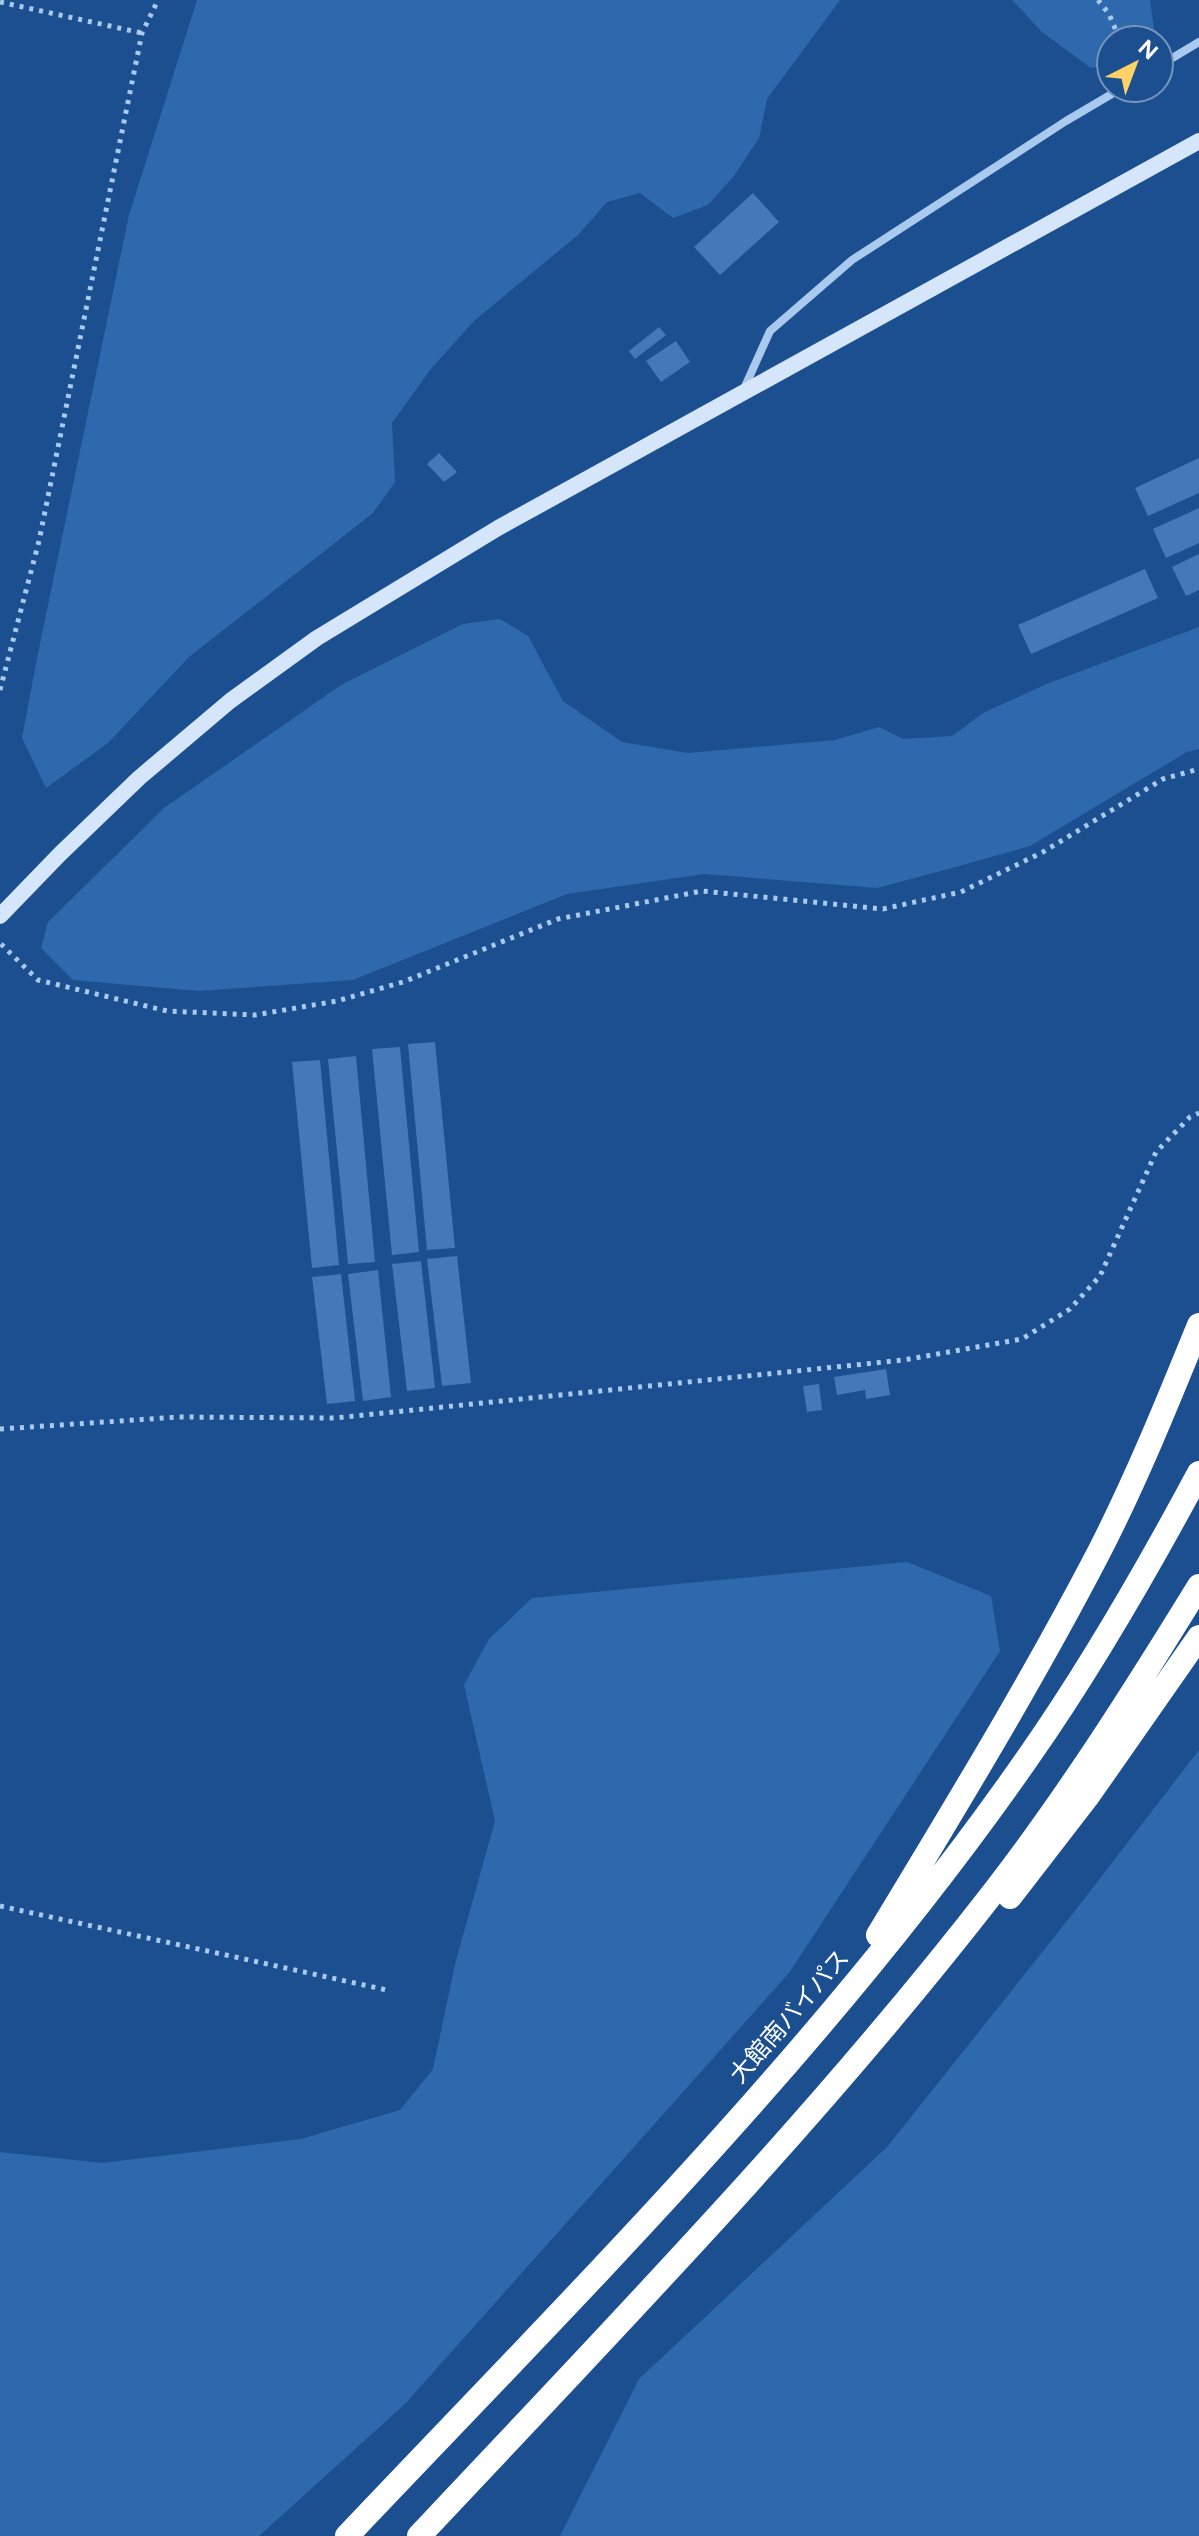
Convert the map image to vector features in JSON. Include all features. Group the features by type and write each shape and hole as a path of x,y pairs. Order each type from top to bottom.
{"highway":[{"path":"801,2046 872,1944 997,1736 1100,1550 1152,1439 1199,1325"},
{"name":"大館南バイパス","path":"347,2536 703,2158 883,1950 1030,1755 1149,1564 1199,1473"},
{"path":"419,2536 740,2193 841,2079 928,1992 1008,1899 1080,1791 1199,1586"},
{"path":"1080,1791 1199,1637"}],"street":[{"path":"1175,56 1199,42"},
{"path":"741,395 770,331 852,260 1095,104"},
{"path":"0,916 139,778 230,701 317,638 498,528 1199,141"}],"path":[{"path":"0,690 39,541 142,33 158,0"},
{"path":"1098,0 1113,24"},
{"path":"0,2 142,33"},
{"path":"0,943 38,980 167,1011 255,1015 337,1001 403,982 558,919 702,891 883,909 961,892 1043,852 1163,779 1199,769"},
{"path":"0,1429 179,1417 335,1418 904,1360 1022,1339 1070,1309 1100,1276 1156,1152 1190,1117 1199,1113"},
{"path":"0,1906 387,1990"}],"shaded area":[{"path":"197,0 840,0 767,99 759,138 734,176 708,205 673,218 640,193 607,202 579,234 474,321 430,370 392,423 395,482 373,513 189,657 108,743 46,788 22,738 37,658 129,215"},
{"path":"1012,0 1150,0 1153,24 1095,24 1095,67 1091,68 1042,32"},
{"path":"500,619 528,636 563,701 622,742 688,753 835,740 879,727 903,739 952,736 983,713 1049,683 1199,627 1199,749 1187,752 1030,846 952,868 877,888 704,874 567,894 353,980 198,991 73,980 41,948 48,922 164,808 341,685 463,624"},
{"path":"907,1562 991,1596 1000,1651 789,1973 405,2404 259,2536 0,2536 0,2152 102,2163 301,2139 400,2110 433,2069 455,1964 495,1821 464,1685 489,1639 532,1598"},
{"path":"1199,1750 1199,2536 560,2536 639,2379 887,2147"}],"building":[{"path":"753,193 779,222 720,275 694,247"},
{"path":"659,327 666,335 635,359 629,351"},
{"path":"676,341 690,362 661,382 646,361"},
{"path":"439,453 457,472 444,482 427,464"},
{"path":"1199,458 1199,493 1148,516 1135,488"},
{"path":"1199,508 1199,543 1166,558 1153,529"},
{"path":"1199,554 1199,590 1186,596 1172,567"},
{"path":"1145,569 1158,598 1031,654 1018,625"},
{"path":"435,1042 455,1248 427,1250 408,1044"},
{"path":"400,1047 419,1252 392,1255 372,1049"},
{"path":"356,1056 375,1262 348,1264 328,1059"},
{"path":"320,1060 339,1265 312,1268 292,1062"},
{"path":"457,1256 471,1383 442,1386 427,1259"},
{"path":"421,1261 435,1388 407,1391 392,1264"},
{"path":"378,1270 391,1397 363,1401 348,1274"},
{"path":"341,1274 355,1401 327,1404 312,1277"},
{"path":"886,1369 890,1395 866,1399 865,1390 837,1395 834,1377"},
{"path":"819,1384 822,1410 807,1412 803,1386"}]}
